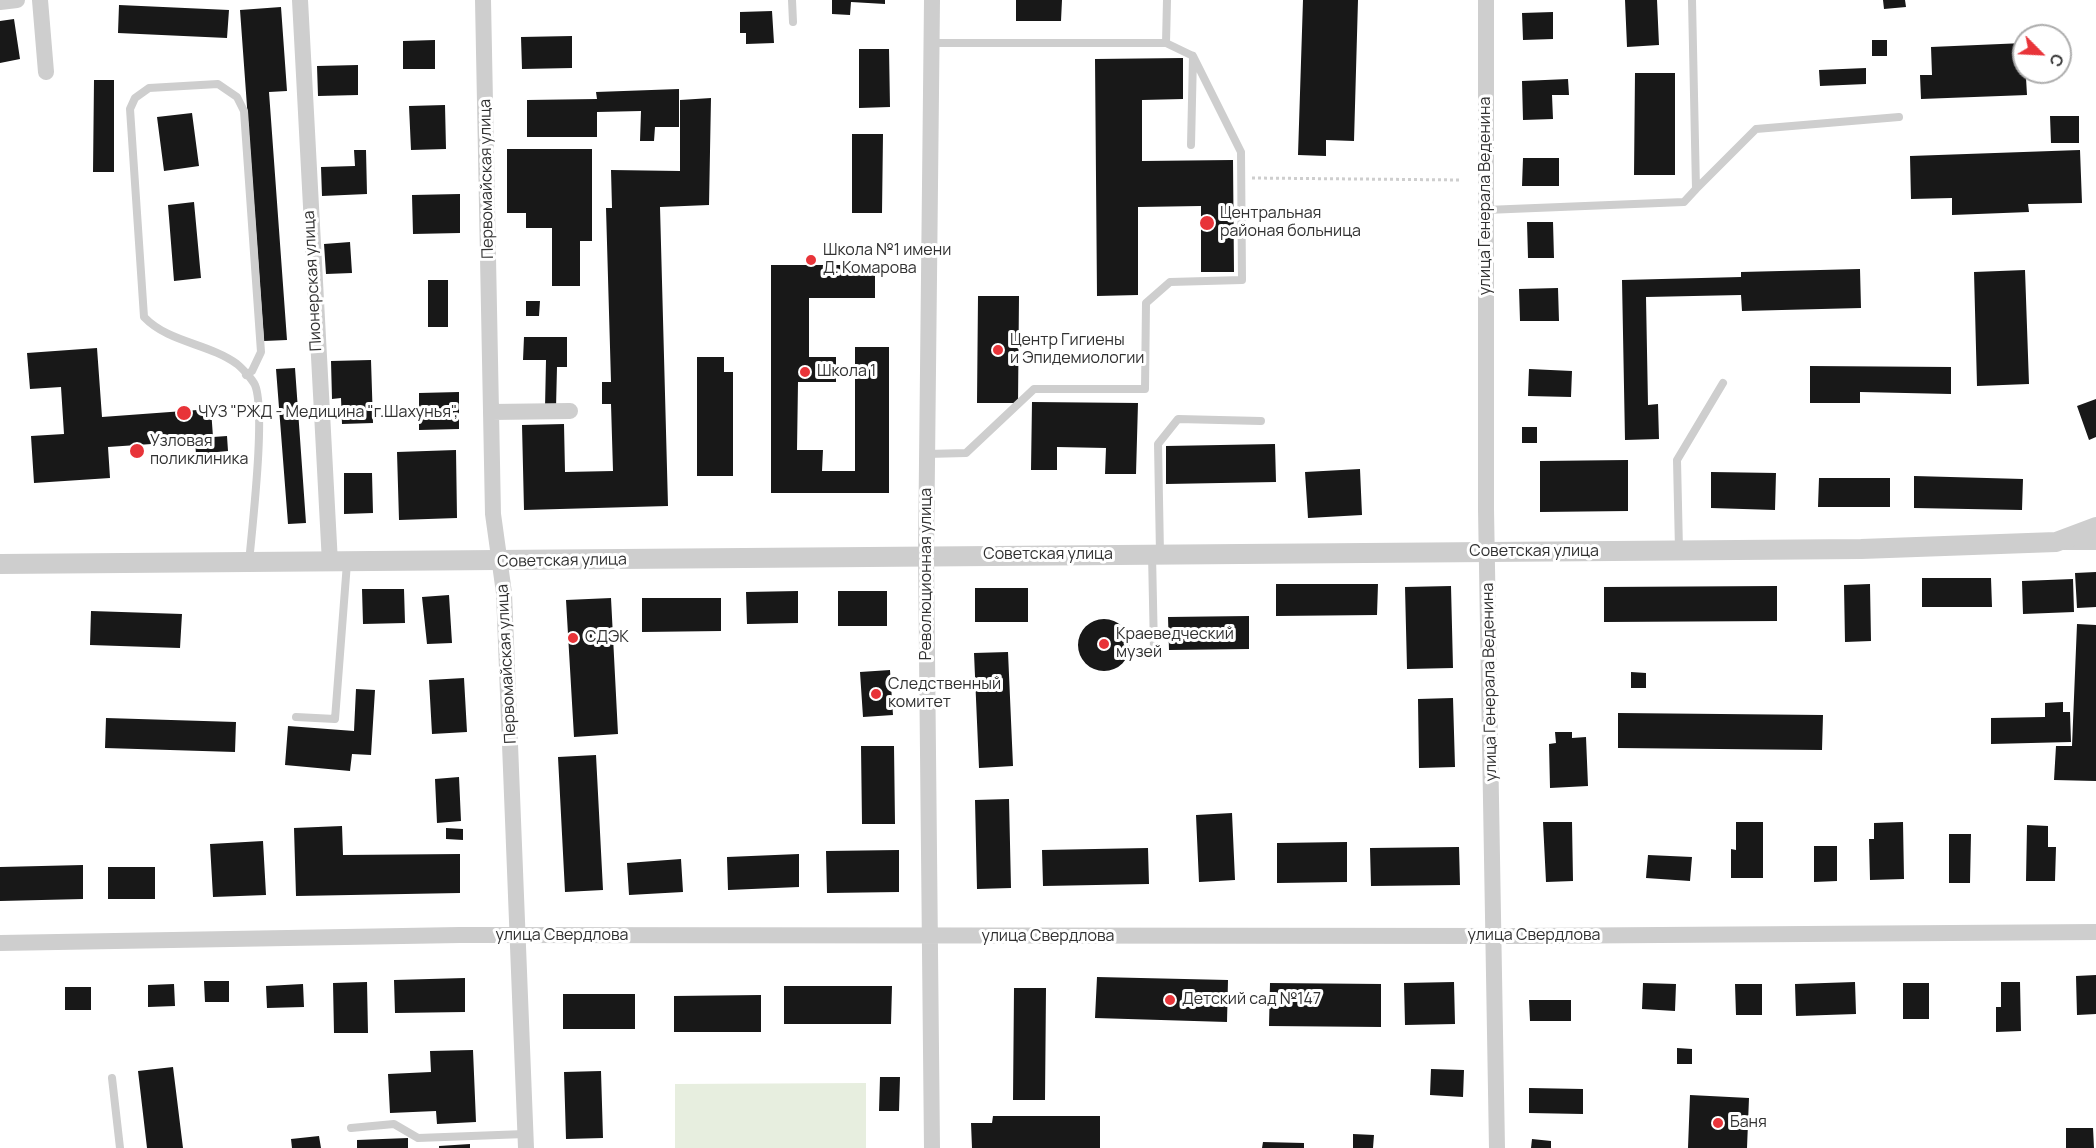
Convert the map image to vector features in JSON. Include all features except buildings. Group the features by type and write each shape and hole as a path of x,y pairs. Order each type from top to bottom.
{"street":[{"path":"0,2 17,0"},
{"path":"40,0 46,72"},
{"name":"Пионерская улица","path":"300,0 339,563"},
{"name":"Первомайская улица","path":"483,0 493,514 501,562 519,937 526,1141"},
{"name":"Революционная улица","path":"932,0 926,555 932,1148"},
{"name":"улица Генерала Веденина","path":"1486,0 1487,552 1497,1148"},
{"path":"491,412 570,411"},
{"path":"2056,542 2096,527"},
{"name":"Советская улица","path":"0,564 501,562 926,555 1861,549 2096,542"},
{"name":"улица Свердлова","path":"0,943 460,935 519,937 1495,936 2096,932"}],"lane":[{"path":"792,0 793,22"},
{"path":"1166,43 1167,0"},
{"path":"1692,0 1696,189"},
{"path":"927,454 966,453 1034,389 1145,389 1146,303 1170,282 1242,280 1241,152 1193,57 1166,43 932,43"},
{"path":"1191,145 1193,57"},
{"path":"246,375 252,371 261,352 244,111 237,97 218,84 148,88 135,98 130,110 144,317 161,332 209,350 238,365 246,375 255,384 260,416 249,563"},
{"path":"1486,210 1684,202 1756,129 1899,117"},
{"path":"1679,550 1677,460 1723,383"},
{"path":"1154,651 1158,444 1178,419 1261,421"},
{"path":"296,717 335,719 339,563"},
{"path":"112,1078 120,1148"},
{"path":"351,1128 394,1124 418,1138 526,1141"}],"path":[{"path":"1242,178 1462,180"}],"green space":[{"path":"866,1083 866,1148 675,1148 675,1084"}],"place":[{"name":"Центральная районая больница","path":"1207,223"},
{"name":"Школа №1 имени Д. Комарова","path":"811,260"},
{"name":"Центр Гигиены и Эпидемиологии","path":"998,350"},
{"name":"Школа 1","path":"805,372"},
{"name":"ЧУЗ \"РЖД - Медицина \"г.Шахунья\",","path":"184,413"},
{"name":"Узловая поликлиника","path":"137,451"},
{"name":"СДЭК","path":"573,638"},
{"name":"Краеведческий музей","path":"1104,644"},
{"name":"Следственный комитет","path":"876,694"},
{"name":"Детский сад №147","path":"1170,1000"},
{"name":"Баня","path":"1718,1123"}]}
